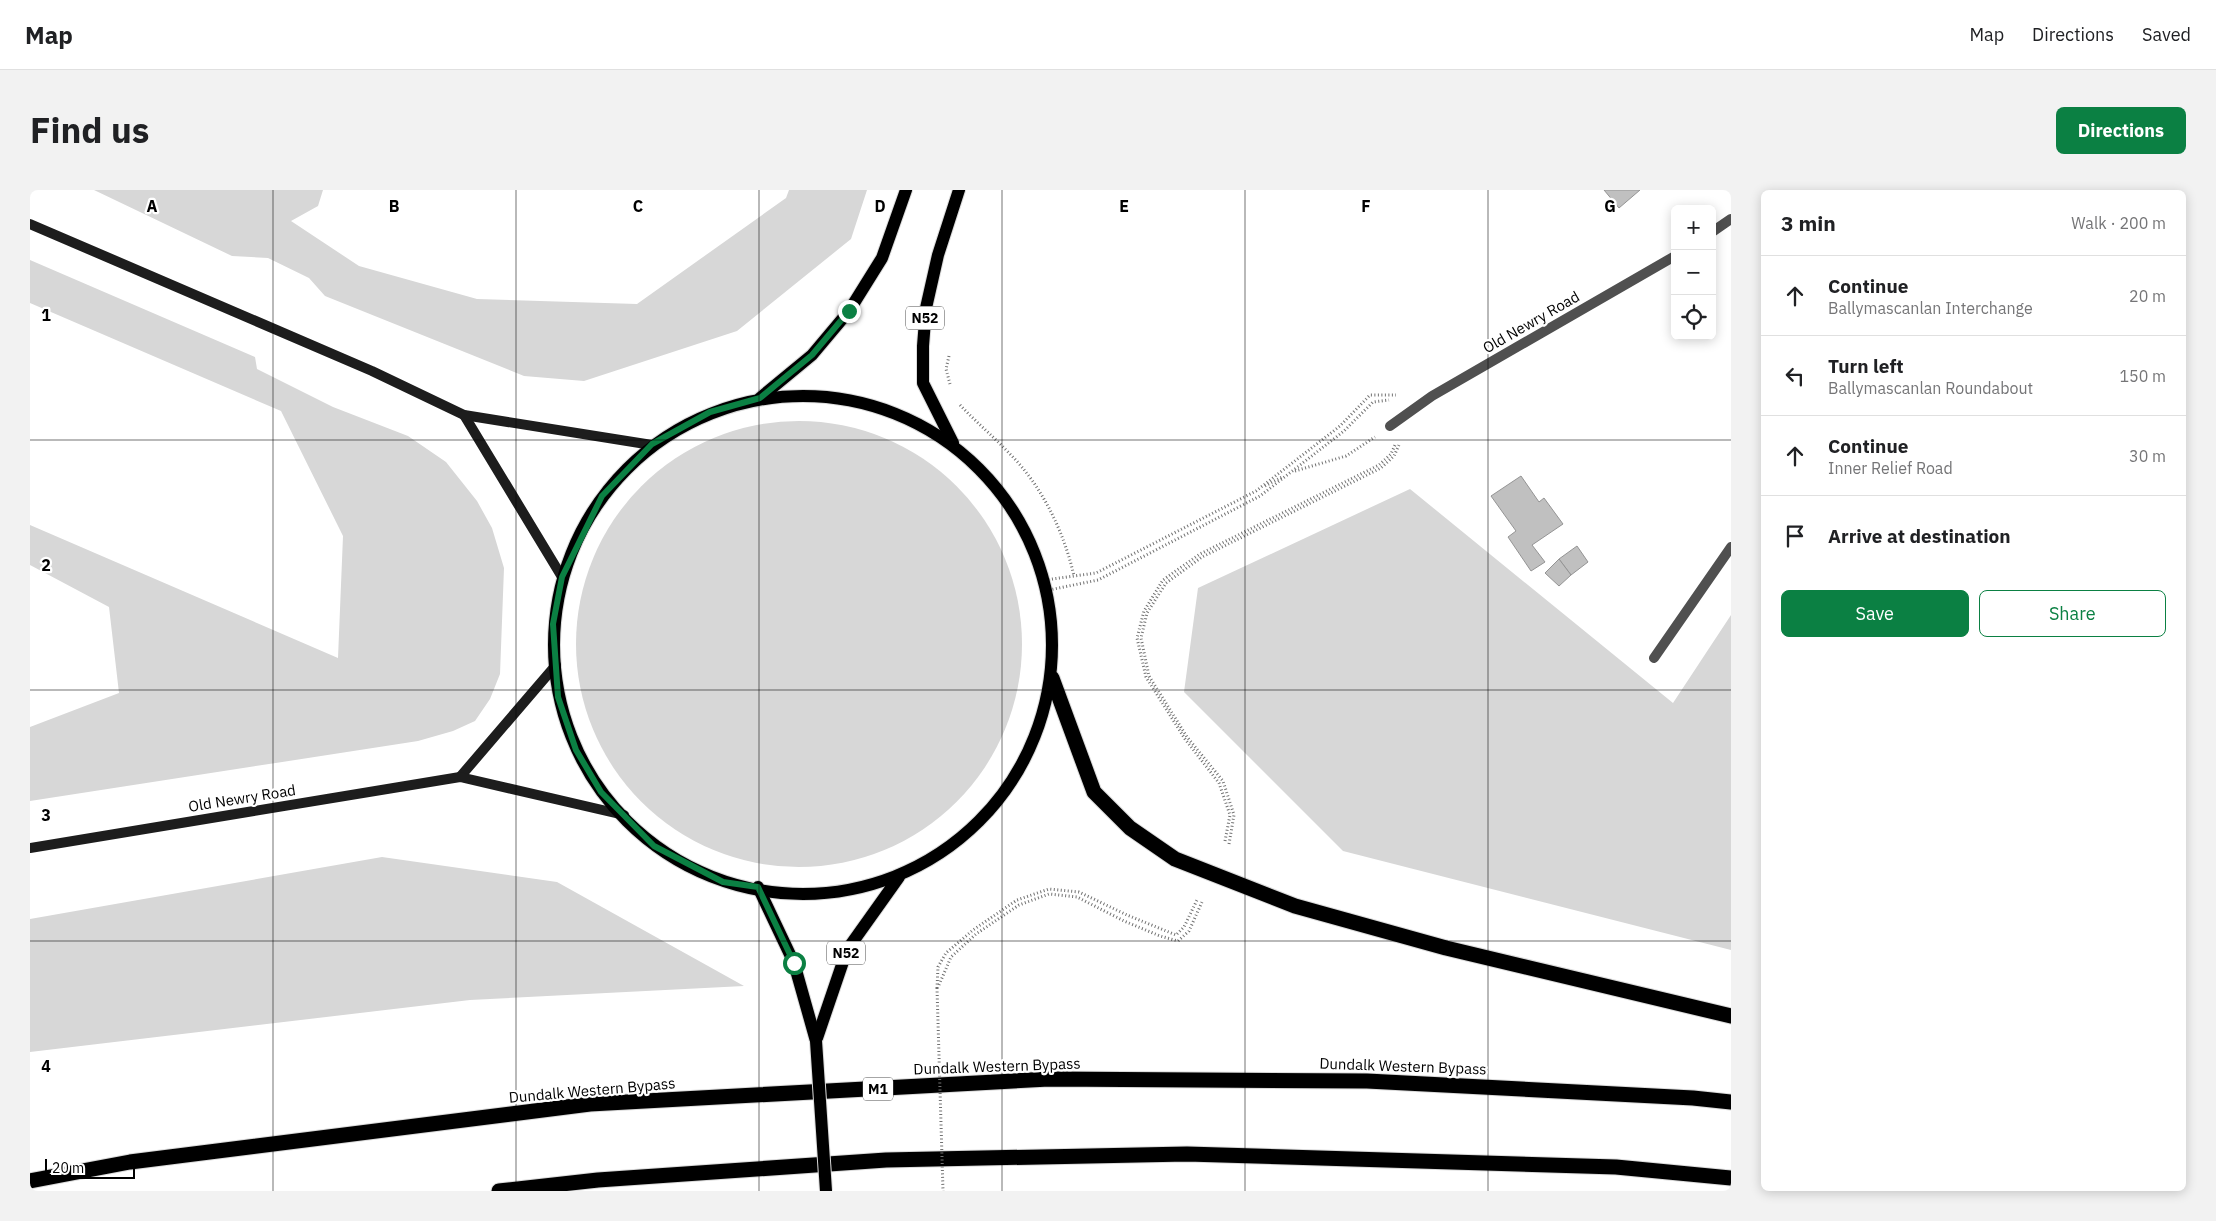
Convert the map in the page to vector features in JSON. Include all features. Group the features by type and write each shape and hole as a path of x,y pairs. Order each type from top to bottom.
{"highway":[{"path":"1052,678 1094,792 1130,828 1175,859 1294,906 1446,948 1731,1016"},
{"name":"Dundalk Western Bypass","path":"30,1181 130,1162 590,1104 1049,1080 1367,1081 1683,1097 1731,1102"},
{"path":"499,1191 598,1180 886,1160 1187,1154 1616,1166 1731,1178"}],"main road":[{"name":"N52","path":"760,398 812,355 849,311 882,258 906,190"},
{"name":"N52","path":"953,443 910,418 842,397 760,398 710,412 652,444 602,496 562,577 553,624 558,697 576,750 601,792 654,846 723,882 813,895 899,877 959,841 997,804 1028,757 1052,678 1047,585 1016,512 953,443 923,383 926,308 938,255 959,190"},
{"path":"30,224 372,371 464,415 652,444"},
{"path":"464,415 562,577"},
{"path":"460,777 556,665"},
{"name":"Old Newry Road","path":"30,848 460,777 624,815"},
{"name":"N52","path":"816,1041 848,950 899,877"},
{"name":"N52","path":"758,887 794,963 816,1041 826,1191"}],"street":[{"path":"1716,229 1731,219"},
{"name":"Old Newry Road","path":"1398,422 1432,396 1671,258"},
{"path":"1654,658 1731,548"}],"path":[{"path":"949,356 946,369 951,386"},
{"path":"1256,490 1340,426 1370,395 1432,396"},
{"path":"1047,585 1098,580 1260,496 1344,431 1373,402 1432,396"},
{"path":"956,401 1011,454 1041,494 1056,525 1074,576"},
{"path":"1047,585 1074,576 1096,573 1291,472 1346,456 1398,422"},
{"path":"1225,841 1230,816 1219,783 1185,739 1146,677 1137,638 1144,611 1163,580 1200,554 1379,465 1391,454 1400,435 1398,422"},
{"path":"1229,844 1234,815 1223,781 1187,737 1149,676 1141,638 1147,612 1166,583 1202,557 1381,468 1394,456 1403,436 1398,422"},
{"path":"943,1191 937,988 938,967 946,953 973,930 1017,900 1049,889 1079,892 1135,919 1176,935 1184,927 1197,900"},
{"path":"937,988 951,957 976,934 1019,905 1049,894 1077,897 1142,928 1178,941 1189,931 1202,902"}],"shaded area":[{"path":"94,190 323,190 318,206 291,221 359,266 477,299 637,304 786,198 789,190 867,190 851,239 737,331 584,381 524,376 325,296 309,278 268,258 232,256"},
{"path":"30,260 255,357 257,369 333,407 408,436 446,462 477,501 492,528 504,568 500,674 490,699 475,721 453,731 418,741 30,801 30,727 119,693 109,607 30,565 30,525 338,658 343,536 281,411 30,303"},
{"path":"799,421 821,422 842,426 884,438 923,459 956,487 984,520 1005,559 1017,601 1021,622 1021,666 1017,687 1005,729 984,768 956,801 923,829 884,850 842,862 821,866 799,867 777,866 756,862 714,850 675,829 642,801 614,768 593,729 581,687 577,666 576,644 577,622 581,601 593,559 614,520 642,487 675,459 714,438 756,426 777,422"},
{"path":"1410,489 1673,703 1731,615 1731,950 1343,851 1184,692 1198,588"},
{"path":"382,857 557,882 744,986 470,1000 30,1052 30,919"}],"building":[{"path":"1604,190 1640,190 1619,208"},
{"path":"1521,476 1539,502 1544,498 1563,524 1532,545 1545,562 1531,571 1508,537 1516,531 1491,496"},
{"path":"1577,546 1588,562 1571,575 1559,559"},
{"path":"1559,559 1571,575 1559,586 1545,573"}],"route":[{"path":"794,963 758,887 723,882 654,846 601,792 576,750 558,697 553,624 562,577 602,496 652,444 710,412 760,398 812,355 849,311"}]}
